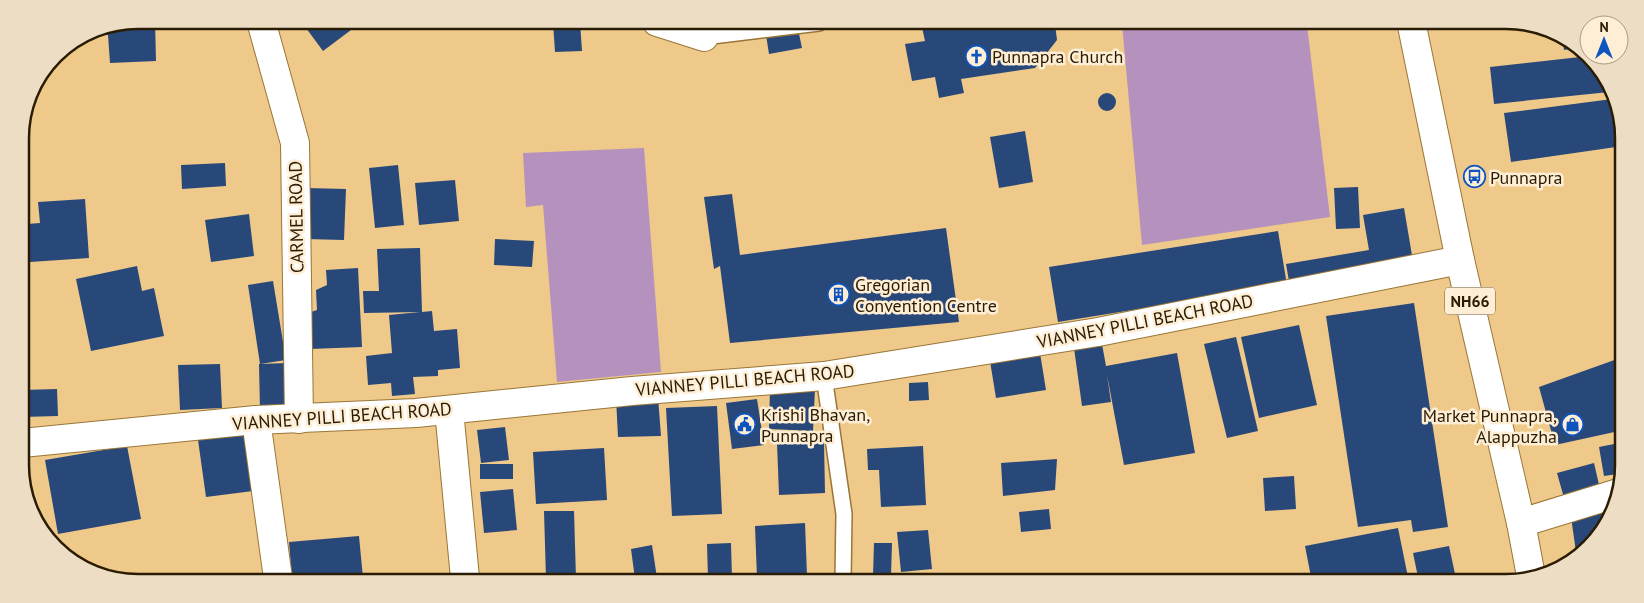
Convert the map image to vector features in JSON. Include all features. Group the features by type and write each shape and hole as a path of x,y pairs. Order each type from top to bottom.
{"main road":[{"name":"CARMEL ROAD","path":"263,29 295,143 299,419"},
{"path":"679,29 704,37"},
{"name":"NH66","path":"1413,29 1460,260 1521,522 1530,571"},
{"name":"VIANNEY PILLI BEACH ROAD","path":"29,441 256,420 416,413 632,391 824,376 1098,332 1460,260"},
{"path":"449,410 465,574"},
{"path":"256,420 277,574"},
{"path":"1521,522 1611,495"}],"lane":[{"path":"704,37 770,29"},
{"path":"824,376 844,514 844,574"}],"shaded area":[{"path":"1122,29 1307,29 1330,217 1142,245"},
{"path":"644,148 661,372 557,382 543,205 526,207 523,153"}],"building":[{"path":"155,29 156,61 110,63 108,35 102,35 124,30"},
{"path":"307,29 352,29 323,51"},
{"path":"553,29 580,29 582,51 555,52"},
{"path":"798,29 802,48 769,54 766,35"},
{"name":"Punnapra Church","path":"922,29 1056,29 1057,40 1035,68 961,79 964,93 939,98 935,77 912,81 905,44 925,41"},
{"path":"1563,44 1570,49 1564,50"},
{"path":"1579,57 1579,65 1587,65 1593,71 1605,92 1494,104 1490,67"},
{"path":"1107,93 1113,96 1116,102 1113,108 1107,111 1101,108 1098,102 1101,96"},
{"path":"1608,99 1614,124 1615,147 1511,162 1504,113"},
{"path":"1025,131 1033,182 999,188 990,137"},
{"path":"225,163 226,186 182,189 181,165"},
{"path":"398,165 404,225 375,228 369,168"},
{"path":"455,180 459,221 419,225 415,183"},
{"path":"1358,187 1360,228 1336,229 1334,188"},
{"path":"307,188 346,189 344,240 306,239"},
{"name":"Gregorian Convention Centre","path":"732,194 740,255 946,228 959,322 730,343 720,266 714,269 704,197"},
{"path":"85,199 89,258 30,262 29,224 40,223 38,202"},
{"path":"1404,208 1414,267 1290,287 1286,264 1369,250 1363,215"},
{"path":"249,214 254,256 211,262 205,220"},
{"path":"1278,231 1287,285 1058,322 1049,267"},
{"path":"495,239 534,241 532,267 494,265"},
{"path":"420,248 422,312 432,311 434,331 457,329 460,368 438,370 438,376 413,377 415,394 392,396 391,383 368,385 366,356 392,353 389,315 420,312 364,313 363,291 379,291 377,249"},
{"path":"137,266 142,291 154,288 164,336 91,351 76,279"},
{"path":"358,268 362,347 310,349 308,313 317,310 316,290 327,285 326,270"},
{"path":"273,281 286,360 260,364 248,285"},
{"path":"1414,303 1448,527 1413,532 1411,520 1358,527 1326,316"},
{"path":"1299,325 1317,405 1259,418 1241,337"},
{"path":"1236,337 1258,431 1227,438 1204,344"},
{"path":"1102,344 1106,366 1177,353 1195,453 1124,465 1107,375 1111,402 1082,406 1074,348"},
{"path":"1040,353 1046,390 996,398 990,361"},
{"path":"1615,360 1615,432 1555,445 1539,387"},
{"path":"288,363 289,409 260,410 259,364"},
{"path":"220,364 222,408 180,410 178,365"},
{"path":"928,382 929,400 909,401 909,383"},
{"path":"770,387 815,389 813,431 769,429"},
{"path":"57,389 58,416 29,417 29,390"},
{"path":"658,397 661,436 618,437 616,398"},
{"name":"Krishi Bhavan, Punnapra","path":"757,399 764,445 732,449 726,403"},
{"path":"717,406 722,514 672,516 666,408"},
{"path":"505,427 509,460 481,463 477,430"},
{"path":"245,433 253,491 206,497 198,440"},
{"path":"824,442 825,493 779,495 777,443"},
{"path":"1615,444 1614,475 1604,476 1599,447"},
{"path":"127,446 141,519 58,534 45,460"},
{"path":"923,446 926,505 881,507 879,470 868,470 867,449"},
{"path":"604,448 607,500 536,504 533,452"},
{"path":"1057,459 1055,490 1003,496 1001,463"},
{"path":"1594,463 1600,489 1564,498 1557,473"},
{"path":"480,464 513,464 513,479 480,479"},
{"path":"1294,476 1296,509 1265,511 1263,478"},
{"path":"513,489 517,530 484,533 480,492"},
{"path":"1049,509 1051,529 1021,532 1019,512"},
{"path":"1605,510 1597,526 1576,549 1571,517"},
{"path":"544,511 574,511 576,574 546,574"},
{"path":"805,523 807,574 757,574 755,526"},
{"path":"1398,528 1407,574 1310,574 1305,546"},
{"path":"928,530 932,569 901,572 897,532"},
{"path":"359,536 363,574 292,574 289,542"},
{"path":"731,543 732,574 708,574 707,544"},
{"path":"874,543 892,543 891,574 873,574"},
{"path":"652,545 656,574 634,574 631,549"},
{"path":"1449,546 1455,574 1417,574 1413,553"}],"place":[{"name":"Punnapra Church","path":"976,56"},
{"name":"Punnapra","path":"1474,177"},
{"name":"Gregorian Convention Centre","path":"839,294"},
{"name":"Krishi Bhavan, Punnapra","path":"745,424"},
{"name":"Market Punnapra, Alappuzha","path":"1573,425"}]}
